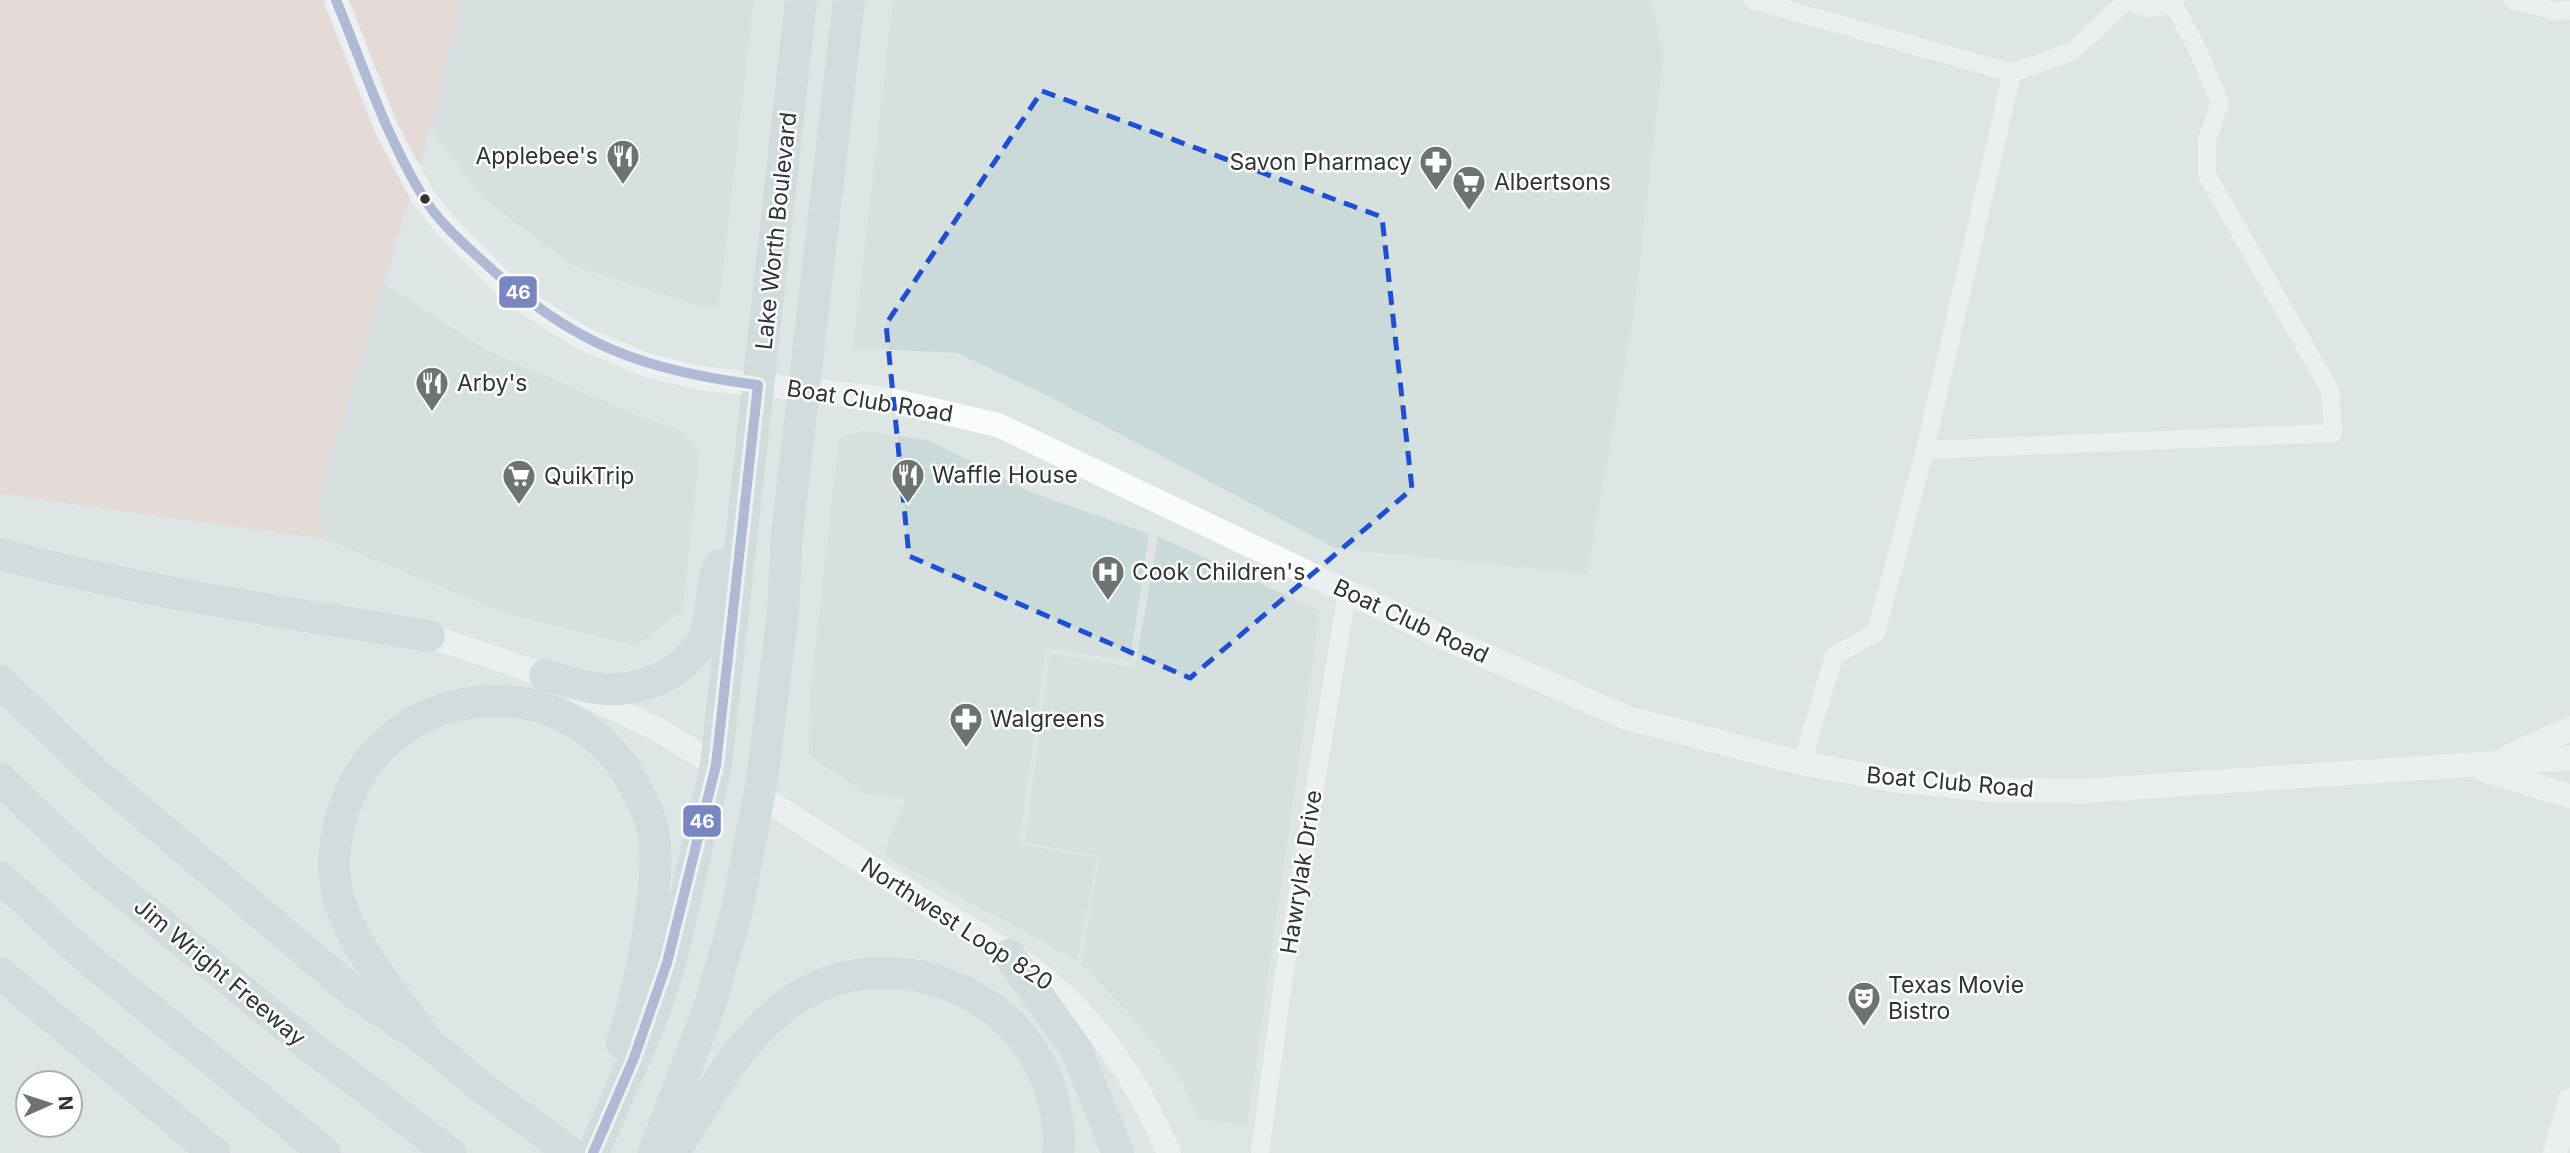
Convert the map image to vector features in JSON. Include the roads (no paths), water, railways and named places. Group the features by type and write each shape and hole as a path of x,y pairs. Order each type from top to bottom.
{"highway":[{"name":"Lake Worth Boulevard","path":"593,1153 651,1020 672,956 716,765 801,0"},
{"name":"Lake Worth Boulevard","path":"654,1153 698,1040 727,949 760,796 783,612 787,534 849,0"},
{"path":"545,676 581,685 619,689 671,673 694,654 707,629 718,567 740,542"},
{"path":"0,554 52,569 202,598 429,636"},
{"path":"0,681 92,770 358,996 429,1042 529,1123 571,1153"},
{"path":"429,1042 351,929 339,898 334,862 339,824 356,779 369,759 394,735 437,710 471,702 532,704 571,719 603,741 625,768 644,804 654,835 652,897 633,1005 587,1153"},
{"name":"Jim Wright Freeway","path":"0,779 92,867 312,1048 450,1153"},
{"path":"0,877 85,956 325,1153"},
{"path":"1009,955 1076,1049 1118,1153"},
{"path":"673,1153 740,1052 769,1017 803,993 836,979 880,971 914,974 944,982 978,999 1010,1024 1038,1060 1050,1089 1058,1122 1058,1153"},
{"path":"0,973 214,1153"}],"main road":[{"name":"Boat Club Road","path":"336,0 387,130 423,197 445,225 516,296 584,340 617,355 700,378 886,399 998,425 1347,592 1630,719 1802,763 1927,785 1992,790 2061,791 2570,758"},
{"path":"429,636 545,676 662,733 716,765"},
{"path":"2470,765 2513,755 2570,729"},
{"path":"2470,765 2570,796"},
{"name":"Northwest Loop 820","path":"760,796 1009,955 1058,991 1107,1044 1148,1108 1169,1153"},
{"path":"2555,1153 2570,1100"}],"street":[{"path":"1753,0 2012,72 2073,51 2128,0 2146,7 2174,1 2220,102 2207,140 2207,175 2330,390 2333,433 1925,450"},
{"path":"2516,1 2554,11 2570,10"},
{"path":"1802,763 1834,656 1876,632 1925,450 2012,72"},
{"name":"Hawrylak Drive","path":"1260,1153 1282,989 1347,592"}],"place":[{"name":"Applebee's","path":"623,186"},
{"name":"Savon Pharmacy","path":"1436,192"},
{"name":"Albertsons","path":"1469,212"},
{"name":"Arby's","path":"432,413"},
{"name":"Waffle House","path":"908,505"},
{"name":"QuikTrip","path":"519,506"},
{"name":"Cook Children's","path":"1108,602"},
{"name":"Walgreens","path":"966,749"},
{"name":"Texas Movie Bistro","path":"1864,1028"}]}
